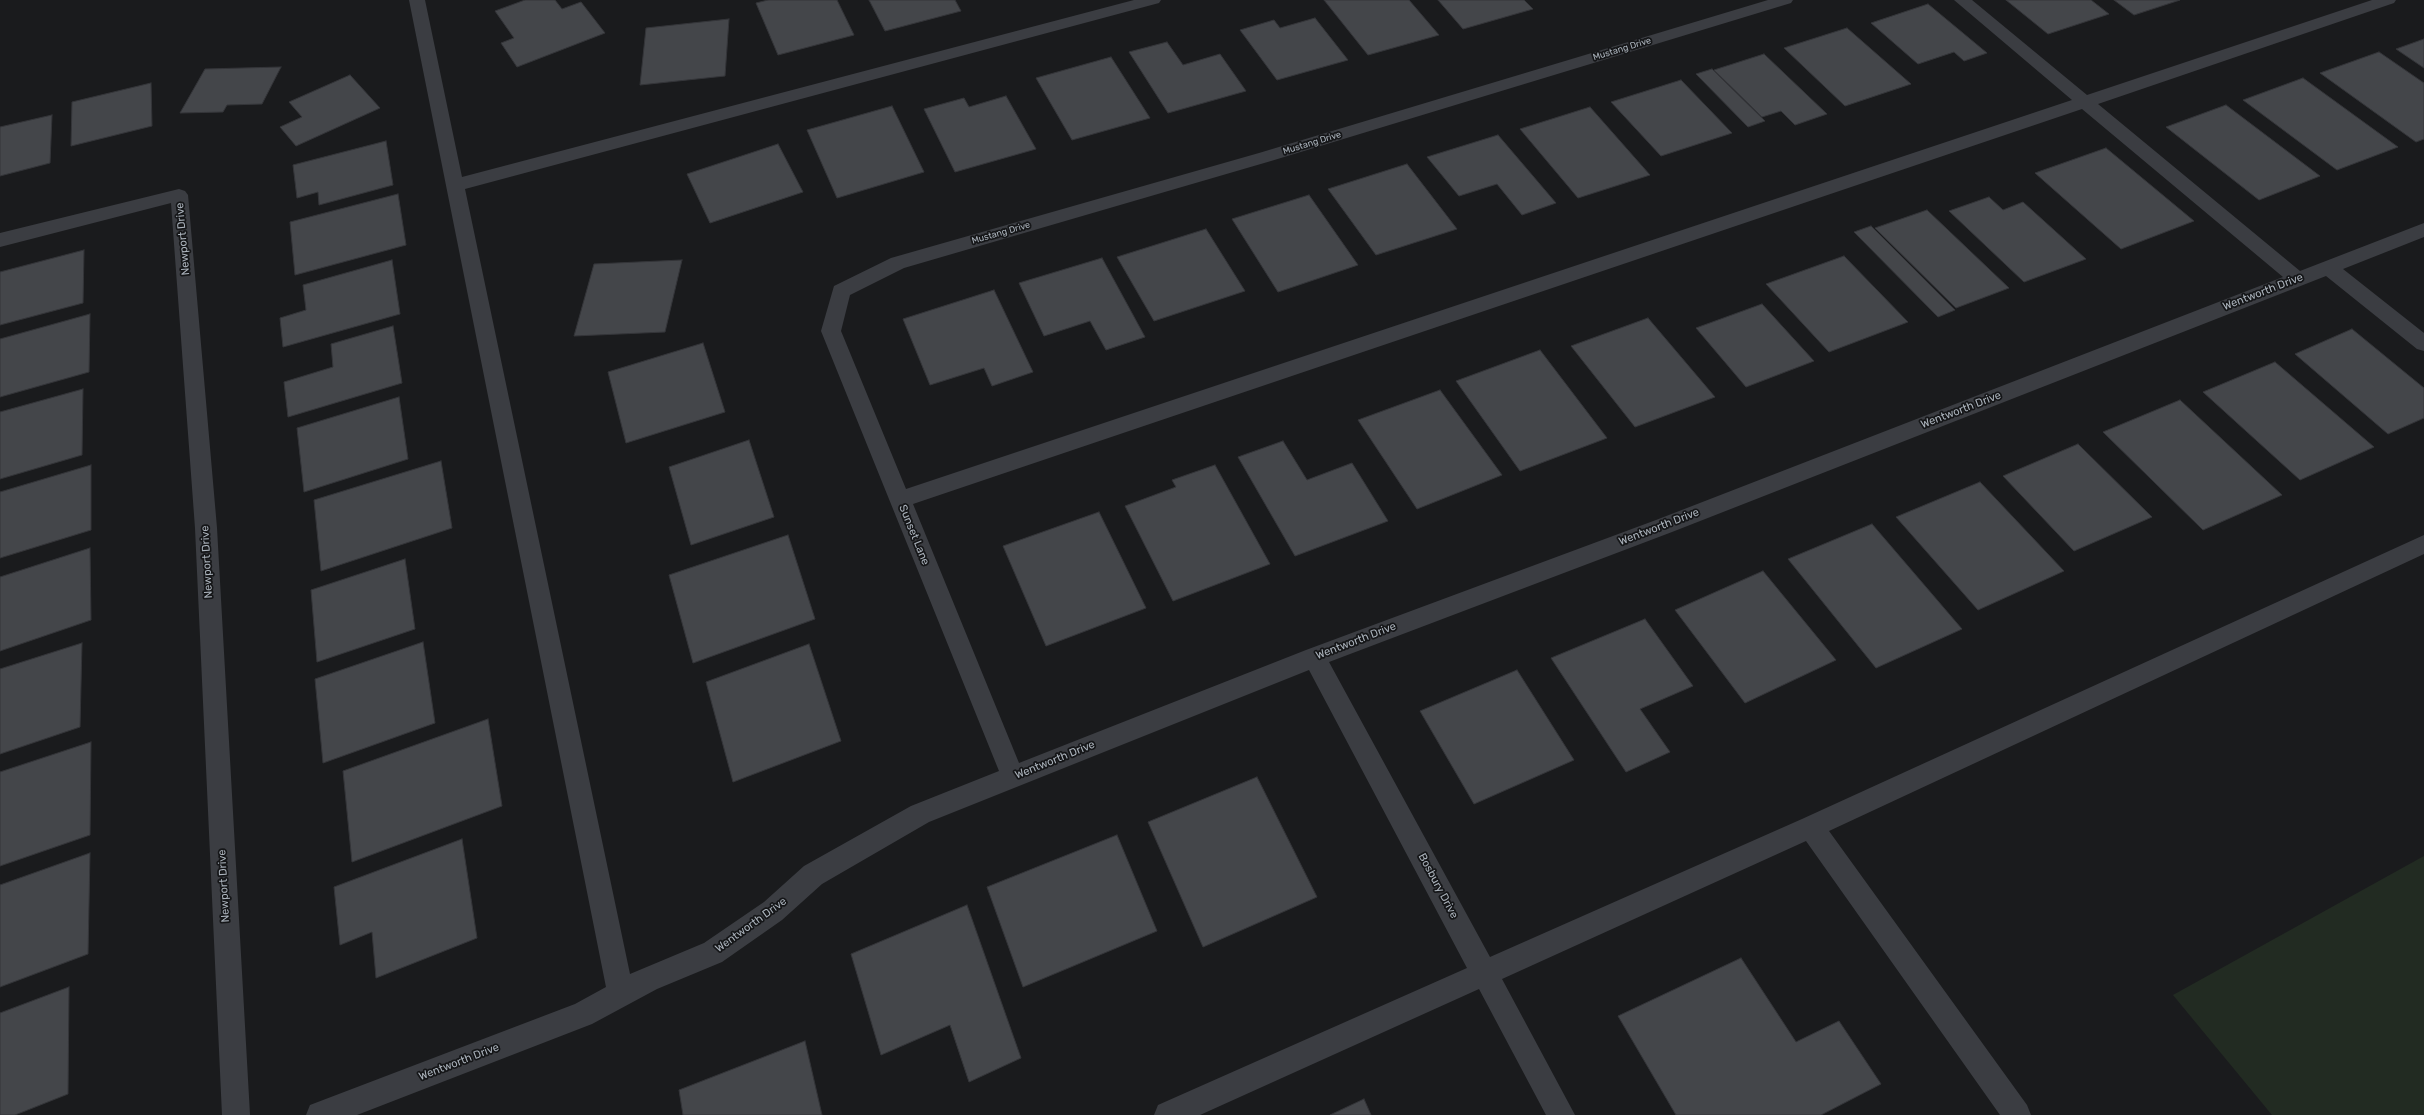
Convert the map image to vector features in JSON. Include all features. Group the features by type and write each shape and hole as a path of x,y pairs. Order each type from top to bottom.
{"street":[{"path":"417,0 621,994"},
{"path":"455,186 1153,0"},
{"name":"Mustang Drive","path":"841,291 898,263 1265,157 1785,0"},
{"path":"1962,0 2298,279"},
{"path":"900,500 2388,0"},
{"name":"Newport Drive","path":"0,240 179,195 206,528 236,1115"},
{"name":"Wentworth Drive","path":"320,1115 583,1015 648,979 713,953 773,911 813,875 920,814 1314,657 1664,526 2424,230"},
{"path":"2328,267 2424,344"},
{"name":"Sunset Lane","path":"841,291 832,331 1013,777"},
{"path":"1168,1115 1484,972 1811,827 2424,544"},
{"name":"Bosbury Drive","path":"1314,657 1561,1115"},
{"path":"1811,827 2017,1115"}],"shaded area":[{"path":"2424,856 2424,1115 2272,1115 2173,995"}],"building":[{"path":"525,0 555,0 562,9 581,2 605,33 517,67 501,43 514,38 495,11"},
{"path":"768,0 837,0 854,35 778,55 756,3"},
{"path":"869,0 955,0 961,11 885,31"},
{"path":"1324,0 1409,0 1439,35 1368,55"},
{"path":"1438,0 1524,0 1533,9 1463,29"},
{"path":"2006,0 2091,0 2109,14 2048,34"},
{"path":"2114,0 2180,0 2134,15"},
{"path":"1928,4 1987,53 1964,61 1954,52 1918,64 1871,23"},
{"path":"1315,18 1348,60 1277,80 1240,30 1274,20 1280,28"},
{"path":"729,19 725,76 640,85 646,28"},
{"path":"1847,28 1911,84 1845,106 1784,48"},
{"path":"2424,39 2424,68 2396,49"},
{"path":"1167,42 1183,65 1220,54 1246,91 1168,113 1129,52"},
{"path":"2379,52 2424,83 2424,139 2416,142 2320,73"},
{"path":"1764,54 1827,114 1795,125 1781,111 1762,117 1714,70"},
{"path":"1111,57 1150,118 1072,140 1036,78"},
{"path":"281,67 262,104 227,105 223,112 180,113 205,69"},
{"path":"1712,69 1765,121 1748,127 1696,74"},
{"path":"350,75 380,108 296,146 280,127 302,117 289,102"},
{"path":"2303,78 2398,147 2337,170 2243,100"},
{"path":"1681,80 1732,133 1661,156 1611,102"},
{"path":"151,83 152,126 71,146 72,102"},
{"path":"1006,96 1036,149 955,172 924,109 964,98 969,107"},
{"path":"2226,105 2320,176 2259,200 2166,127"},
{"path":"892,106 924,172 837,198 807,130"},
{"path":"1590,107 1650,175 1578,198 1520,129"},
{"path":"52,115 50,163 0,176 0,127"},
{"path":"1498,135 1556,203 1522,215 1497,184 1459,196 1427,157"},
{"path":"386,141 393,185 319,205 318,192 297,198 293,165"},
{"path":"778,144 803,192 710,223 687,174"},
{"path":"2106,148 2194,221 2121,249 2035,173"},
{"path":"1407,164 1457,229 1376,255 1328,189"},
{"path":"398,194 406,245 295,275 290,222"},
{"path":"1309,195 1358,265 1278,292 1232,219"},
{"path":"1989,197 2003,210 2023,202 2086,259 2024,282 1949,211"},
{"path":"1927,210 2009,288 1956,308 1875,228"},
{"path":"1871,226 1955,310 1938,317 1854,232"},
{"path":"1206,229 1245,291 1154,321 1117,257"},
{"path":"84,250 83,303 0,325 0,272"},
{"path":"1844,256 1908,322 1829,352 1766,284"},
{"path":"1102,258 1145,337 1106,350 1090,321 1044,336 1019,283"},
{"path":"392,260 400,314 283,347 280,318 306,310 303,285"},
{"path":"682,260 665,332 574,336 594,264"},
{"path":"994,290 1033,372 992,386 984,368 930,385 903,319"},
{"path":"1762,304 1814,361 1746,387 1696,328"},
{"path":"90,314 89,372 0,397 0,339"},
{"path":"1648,318 1715,397 1635,427 1571,346"},
{"path":"393,326 402,383 288,417 284,382 333,367 331,344"},
{"path":"2352,329 2424,388 2424,418 2388,434 2295,354"},
{"path":"703,343 725,412 626,443 608,372"},
{"path":"1540,350 1607,438 1520,471 1456,381"},
{"path":"2275,362 2374,447 2300,480 2203,392"},
{"path":"83,389 82,455 0,479 0,412"},
{"path":"1440,390 1502,475 1417,509 1358,420"},
{"path":"399,397 408,459 304,492 297,428"},
{"path":"2180,400 2282,495 2203,530 2103,432"},
{"path":"749,440 774,517 691,545 669,467"},
{"path":"1283,441 1307,480 1352,463 1388,521 1295,556 1238,457"},
{"path":"2078,444 2152,517 2074,551 2003,476"},
{"path":"441,461 452,528 321,571 314,500"},
{"path":"91,465 91,530 0,558 0,492"},
{"path":"1215,465 1270,564 1173,601 1125,506 1176,487 1172,480"},
{"path":"1980,482 2064,571 1978,610 1896,517"},
{"path":"1099,512 1146,608 1046,646 1003,546"},
{"path":"1872,524 1962,629 1876,668 1788,559"},
{"path":"788,535 815,619 693,663 669,575"},
{"path":"90,548 91,620 0,651 0,577"},
{"path":"405,559 415,629 317,662 311,590"},
{"path":"1763,571 1836,660 1745,703 1675,610"},
{"path":"1645,619 1693,686 1640,709 1670,752 1626,772 1551,658"},
{"path":"423,642 435,723 323,763 315,679"},
{"path":"82,643 80,727 0,754 0,669"},
{"path":"809,644 841,741 733,782 706,682"},
{"path":"1517,670 1574,760 1474,804 1420,711"},
{"path":"488,719 502,806 352,862 343,771"},
{"path":"91,742 90,835 0,866 0,772"},
{"path":"1257,777 1317,897 1203,947 1148,822"},
{"path":"1117,835 1157,931 1023,987 987,887"},
{"path":"462,839 477,938 376,978 372,932 340,945 334,887"},
{"path":"90,853 88,954 0,987 0,885"},
{"path":"967,905 1021,1058 969,1082 950,1025 881,1055 851,954"},
{"path":"1741,958 1796,1042 1839,1021 1881,1084 1821,1115 1676,1115 1618,1016"},
{"path":"69,987 68,1094 15,1115 0,1115 0,1013"},
{"path":"805,1041 822,1115 683,1115 679,1090"},
{"path":"1364,1099 1371,1115 1330,1115"}]}
